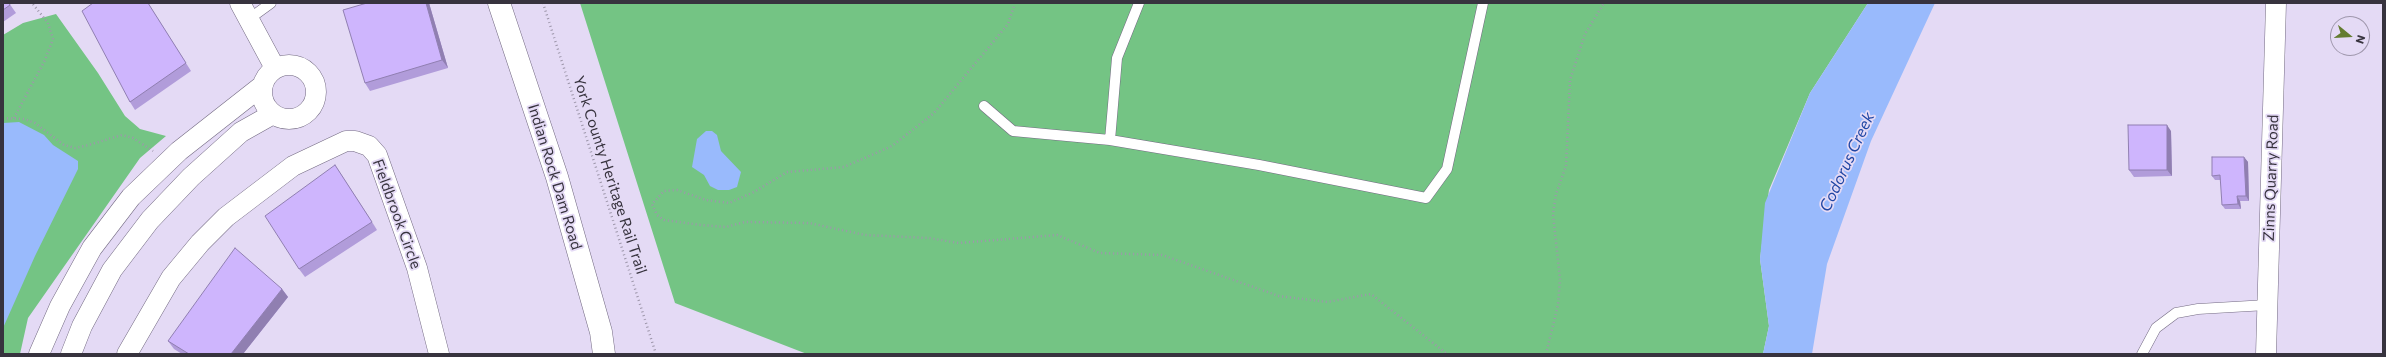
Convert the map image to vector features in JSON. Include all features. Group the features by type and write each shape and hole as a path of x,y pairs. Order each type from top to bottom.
{"street":[{"name":"Indian Rock Dam Road","path":"499,3 557,177 601,332 604,354"},
{"name":"Zinns Quarry Road","path":"2266,354 2276,3"},
{"path":"245,11 275,68"},
{"path":"285,64 296,65 306,70 313,78 317,88 316,99 312,108 304,116 293,119 283,119 272,114 266,106 262,96 263,85 267,75 275,68 285,64"},
{"path":"39,354 60,306 92,248 131,197 168,162 263,85"},
{"path":"71,354 82,326 112,270 150,220 191,176 241,132 272,114"},
{"name":"Fieldbrook Circle","path":"127,354 171,278 200,243 226,217 293,166 346,141 355,141 370,146 377,155 416,268 439,354"}],"lane":[{"path":"245,11 271,3"},
{"path":"1110,140 1118,58 1139,3"},
{"path":"984,106 1013,131 1110,140 1259,165 1426,198 1447,169 1483,3"},
{"path":"2142,354 2156,328 2176,313 2198,309 2267,306"}],"path":[{"path":"14,118 45,60 53,39 48,23 32,3"},
{"name":"York County Heritage Rail Trail","path":"543,3 656,354"},
{"path":"1015,3 1008,24 934,113 892,146 844,167 787,172 754,192 729,203 706,200 677,190 664,191 652,204 657,215 664,220 701,225 726,227 745,222 808,224 865,235 928,238 959,243 1057,235 1100,253 1162,255 1279,296 1309,302 1327,302 1370,294 1447,354"},
{"path":"1546,354 1558,305 1560,279 1553,214 1556,194 1566,166 1570,80 1585,34 1604,3"},
{"path":"3,118 14,118 35,122 64,145 75,148 122,135 133,138 168,162"}],"green space":[{"path":"580,3 1868,3 1810,93 1769,190 1760,259 1769,326 1763,354 807,354 675,303"},
{"path":"56,14 98,73 125,116 140,129 166,136 140,158 28,318 20,354 3,354 3,35 23,23"}],"water":[{"name":"Codorus Creek","path":"1868,3 1935,3 1871,141 1827,264 1812,354 1763,354 1769,326 1760,259 1765,203 1810,93"},
{"path":"19,122 44,135 53,145 78,161 78,169 35,256 3,328 3,123"},
{"path":"706,131 712,131 717,135 721,151 741,172 737,187 729,190 718,190 710,186 704,175 692,167 697,139"}],"building":[{"path":"3,3 9,3 10,5 3,10"},
{"path":"93,3 148,3 186,63 130,102 82,11"},
{"path":"367,3 426,3 442,60 365,83 343,10"},
{"path":"2128,125 2167,125 2167,170 2129,170"},
{"path":"2212,157 2244,157 2246,196 2237,196 2238,204 2222,205 2220,175 2212,176"},
{"path":"335,165 372,222 299,269 265,216"},
{"path":"235,248 282,289 231,354 189,354 168,341"}]}
